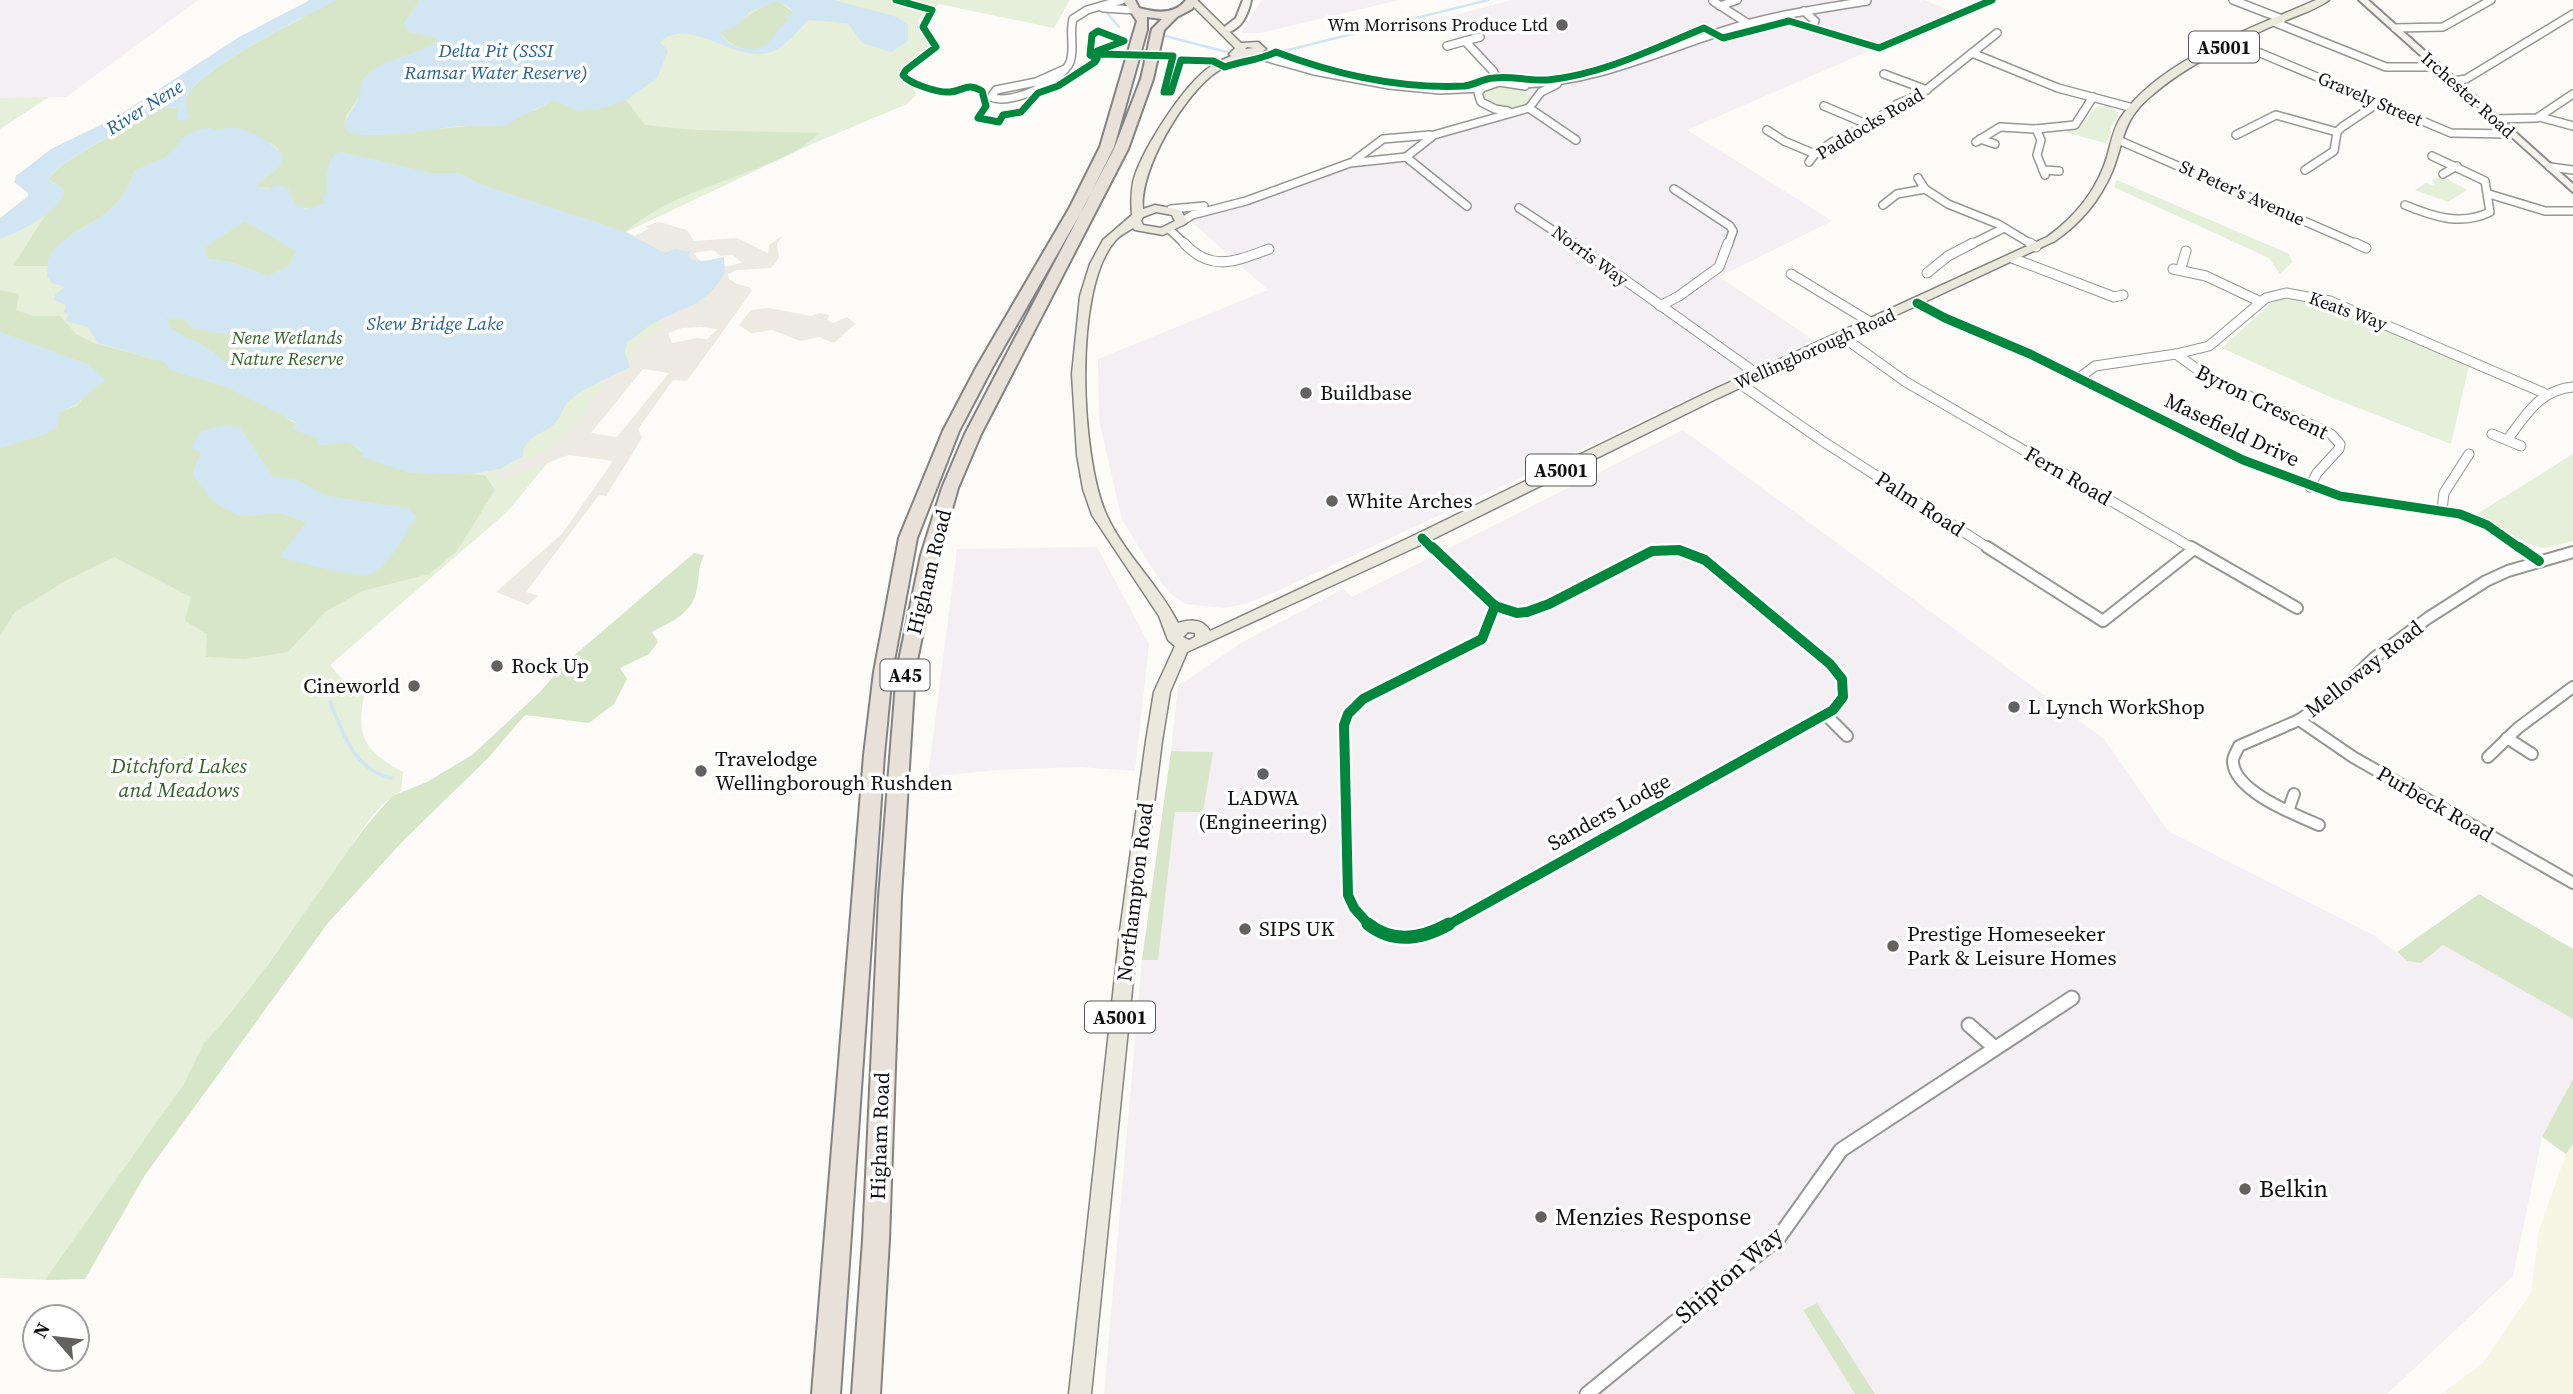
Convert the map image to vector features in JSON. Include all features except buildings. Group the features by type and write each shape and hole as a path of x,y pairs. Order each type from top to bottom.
{"highway":[{"name":"Higham Road","path":"866,1394 876,1240 890,897 906,670 930,555 950,488 1005,368 1040,307 1121,149 1147,79 1158,29 1176,13 1188,7 1192,0"},
{"name":"Higham Road","path":"826,1394 874,755 883,672 908,538 951,432 1107,147 1143,21 1134,7"},
{"path":"1134,7 1156,15 1176,13"}],"main road":[{"path":"1154,233 1139,228 1134,197 1139,177 1192,90 1208,72 1248,49 1192,0"},
{"path":"1228,34 1240,19 1247,0"},
{"name":"Wellingborough Road","path":"1190,634 1238,622 1422,538 1739,383 1917,303 2063,232 2076,220 2103,178 2122,123 2133,108 2176,72 2324,0"},
{"name":"Irchester Road","path":"2363,0 2573,189"},
{"path":"1176,13 1211,17"},
{"path":"1104,249 1131,237 1170,230 1181,222 1181,216 1137,191"},
{"path":"1167,208 1146,210 1112,237 1094,267 1083,327 1079,392 1082,457 1099,514 1117,548 1160,605 1190,634"},
{"name":"Northampton Road","path":"1080,1394 1129,931 1150,769 1163,692 1190,634"}],"street":[{"path":"1065,69 1036,82 996,90 991,97 1006,101 1059,78 1065,69 1073,56 1073,19 1122,0"},
{"path":"1720,6 1737,0"},
{"path":"2234,0 2386,67 2437,67"},
{"path":"2395,28 2443,27 2491,0"},
{"path":"1713,1 1747,23"},
{"path":"1440,90 1482,88 1499,82 1557,84 1616,68 1747,23 1867,1"},
{"path":"1096,8 1134,7"},
{"path":"1804,11 1815,21 1814,25"},
{"path":"2453,81 2466,79 2573,14"},
{"name":"Paddocks Road","path":"1809,162 1815,154 1834,141 1869,125 1897,104 1927,90 1943,74 1997,33"},
{"path":"1447,46 1480,37"},
{"path":"1465,41 1493,71 1499,82"},
{"name":"Gravely Street","path":"2234,42 2455,134 2511,134"},
{"path":"1248,49 1314,71 1356,80 1440,90 1482,102 1495,109 1511,111"},
{"path":"1972,53 2058,88 2133,108"},
{"path":"1884,74 1927,90"},
{"path":"1350,163 1383,139 1434,135 1529,108 1537,100 1536,97 1531,89 1519,84"},
{"path":"1536,97 1557,84"},
{"path":"1476,121 1484,114 1478,93 1482,88"},
{"path":"1008,89 1017,92 1017,96"},
{"path":"2540,117 2573,94"},
{"path":"1994,144 1978,141 2000,127 2064,128 2078,122 2093,97"},
{"path":"2325,171 2309,168 2334,151 2337,132 2378,103"},
{"path":"1824,106 1869,125"},
{"path":"1529,108 1576,140"},
{"path":"2236,135 2285,110"},
{"path":"2276,115 2337,132"},
{"path":"2494,118 2540,117 2573,125"},
{"path":"2236,125 2246,130"},
{"path":"2036,129 2041,140 2037,155 2044,172 2059,171"},
{"path":"1786,131 1770,132 1815,154"},
{"path":"1406,158 1434,135"},
{"path":"1397,139 1408,141 1414,149"},
{"name":"St Peter's Avenue","path":"2116,139 2366,248"},
{"path":"1374,147 1376,154 1386,158"},
{"path":"2405,205 2439,220 2481,218 2490,212 2490,194 2485,181 2432,156"},
{"path":"1167,208 1217,204 1258,194 1350,163 1386,158 1406,158 1467,206"},
{"path":"2443,174 2456,166"},
{"path":"2550,167 2573,170"},
{"path":"1918,178 1925,189 1948,204 2004,228 2036,247"},
{"path":"1660,306 1679,296 1719,267 1733,231 1730,226 1674,189"},
{"path":"1882,206 1897,194 1925,189"},
{"path":"1181,222 1192,215 1246,201 1258,194"},
{"path":"2490,194 2545,211 2573,211"},
{"name":"Norris Way","path":"1519,208 1534,215 1758,374"},
{"path":"1927,273 1944,254 2004,228"},
{"path":"1170,230 1194,253 1207,261 1234,261 1269,248"},
{"path":"2186,251 2177,269 2223,284 2261,302"},
{"path":"2011,258 2114,297 2123,295"},
{"path":"1791,274 1872,323"},
{"path":"1800,280 1811,275"},
{"name":"Keats Way","path":"2079,378 2095,366 2176,354 2209,346 2261,302 2274,295 2286,293 2329,300 2544,393"},
{"name":"Masefield Drive","path":"1917,303 1945,318 2022,350 2243,460 2310,487 2356,499 2442,510 2487,525 2539,561"},
{"name":"Fern Road","path":"1843,337 1906,382 2297,608"},
{"name":"Byron Crescent","path":"2176,354 2197,370 2321,427 2337,439 2339,449 2317,473 2310,487"},
{"name":"Palm Road","path":"1739,383 1824,442 2103,621 2194,549"},
{"path":"2508,439 2544,393 2554,388 2573,387"},
{"path":"2492,434 2521,446"},
{"path":"2442,510 2444,493 2469,454"},
{"path":"1422,538 1495,606"},
{"name":"Sanders Lodge","path":"1665,549 1691,553 1705,560 1837,672 1842,679 1843,697 1839,705 1825,714 1431,934 1418,938 1390,937 1373,930 1353,908 1348,895 1344,725 1348,714 1363,699 1482,639 1495,606 1507,611 1527,612 1652,551 1665,549"},
{"name":"Melloway Road","path":"2319,825 2263,798 2246,786 2237,774 2234,755 2243,743 2300,720 2338,693 2374,658 2486,581 2539,561 2573,552"},
{"path":"2488,757 2548,704 2573,687"},
{"path":"1825,714 1847,736"},
{"name":"Purbeck Road","path":"2300,720 2353,757 2573,883"},
{"path":"2507,738 2532,754"},
{"path":"2288,811 2294,794"},
{"name":"Shipton Way","path":"1587,1394 1779,1237 1819,1177 1842,1150 2072,998"},
{"path":"1969,1025 1994,1048"}],"shaded area":[{"path":"0,0 198,0 66,97 0,98"},
{"path":"1262,0 1399,0 1260,33 1241,33"},
{"path":"1512,0 1924,0 1956,13 1687,130 1832,221 1719,277 1814,340 1275,592 1245,604 1223,608 1185,604 1161,582 1122,520 1099,420 1098,359 1268,290 1185,216 1266,193 1382,153 1391,156 1408,149 1406,146 1473,124 1499,108 1531,96 1521,88 1502,85 1493,71 1439,19"},
{"path":"659,222 687,230 694,241 737,238 768,253 769,245 782,236 777,244 779,258 771,268 736,270 728,274 729,279 749,287 752,291 687,381 673,380 638,429 642,438 606,496 599,495 526,592 538,596 528,605 496,592 562,534 613,461 569,455 506,478 497,474 554,445 586,410 603,382 624,366 636,346 660,326 665,315 627,239 649,229 645,226","holes":["713,250 721,256 733,255 742,263 728,266 707,265 694,253","701,327 718,329 707,339 697,338 672,343 668,333 682,328","643,369 669,373 617,437 591,433"]},
{"path":"769,308 811,316 820,313 829,315 827,320 833,323 847,317 855,324 835,342 820,337 800,341 772,330 751,333 739,325 751,310"},
{"path":"1683,430 2104,739 2168,831 2375,936 2407,961 2421,963 2443,945 2573,1019 2573,1079 2542,1137 2513,1276 2387,1394 1875,1394 1817,1303 1803,1310 1855,1394 1104,1394 1142,960 1158,959 1175,812 1203,812 1212,752 1171,751 1178,686 1241,643 1343,589 1352,597"},
{"path":"1097,547 1149,644 1135,771 1081,767 996,770 928,777 957,549"}],"green space":[{"name":"Nene Wetlands Nature Reserve","path":"308,0 1070,0 1054,28 939,4 920,17 918,22 932,42 931,50 900,72 900,80 915,89 916,95 907,104 814,143 626,232 708,269 507,512 330,665 341,678 365,691 362,731 371,749 379,757 403,772 401,791 383,804 368,822 279,949 212,1037 183,1085 50,1280 0,1278 0,239 37,221 63,189 303,18"},
{"path":"336,0 420,0 404,23 409,32 436,37 438,41 385,64 363,79 361,94 346,116 344,126 363,135 478,125 536,110 553,100 590,106 626,100 645,125 695,130 820,133 797,150 772,162 664,206 625,232 485,186 458,173 430,173 341,152 328,178 328,192 324,204 303,208 295,205 288,189 258,187 258,183 278,168 283,156 275,145 234,128 218,131 209,128 180,139 182,141 165,158 134,171 117,203 61,244 49,257 48,266 13,266 45,216 64,196 63,189 49,180 54,172 82,152 166,107 179,108 177,116 187,115 185,97 213,70"},
{"path":"778,1 794,13 786,17 789,20 776,37 762,47 747,50 739,48 720,32 762,7"},
{"path":"1502,85 1521,88 1531,96 1531,102 1508,108 1485,100 1483,95 1486,90"},
{"path":"49,97 0,129 0,98"},
{"path":"2097,106 2110,107 2119,113 2111,128 2108,144 2065,132 2079,127"},
{"path":"2442,176 2467,190 2448,202 2415,190 2426,183 2435,186 2432,180"},
{"path":"2117,180 2289,254 2292,262 2280,274 2269,258 2114,187"},
{"path":"245,221 296,251 289,266 268,276 230,262 207,259 205,247"},
{"path":"0,290 19,294 16,310 34,316 60,316 76,334 94,343 165,362 171,370 227,387 283,415 297,424 293,428 318,439 317,443 323,445 336,441 349,442 363,453 406,472 485,475 495,490 456,552 429,574 362,591 325,612 288,652 244,659 206,657 207,634 185,621 191,597 114,557 67,580 15,612 0,635 0,448 56,428 59,412 77,406 89,391 89,365 0,332","holes":["240,427 272,476 297,480 327,496 407,508 369,574 355,574 280,557 307,522 281,513 238,516 213,501 193,475 201,452"]},
{"path":"2287,298 2330,304 2469,365 2451,444 2330,397 2222,348 2271,303"},
{"path":"165,318 183,318 192,328 240,336 249,348 254,365 234,369 204,346 173,330"},
{"path":"2573,454 2573,541 2543,548 2526,543 2477,514"},
{"path":"694,553 704,555 693,600 678,617 652,632 658,642 649,654 620,668 627,679 614,704 589,723 525,715 488,758 402,842 328,923 145,1175 85,1279 45,1280 183,1085 204,1043 269,963 362,831 392,796 427,782 472,755 539,693 564,664"},
{"path":"1171,751 1213,752 1203,812 1175,812 1158,960 1142,960"},
{"path":"2479,894 2573,949 2573,1019 2443,945 2421,963 2407,961 2397,952"},
{"path":"2573,1079 2573,1144 2566,1154 2542,1137"},
{"path":"2573,1144 2573,1394 2441,1394 2483,1363 2531,1293 2539,1230 2566,1154"},
{"path":"1817,1303 1875,1394 1855,1394 1803,1310"}],"water":[{"name":"River Nene","path":"310,0 336,0 213,70 185,97 189,118 180,122 176,116 179,108 166,107 66,162 49,180 63,189 64,196 58,204 35,222 0,239 0,218 28,196 28,193 14,182 16,176 51,149 113,119 239,37"},
{"name":"Delta Pit (SSSI Ramsar Water Reserve)","path":"420,0 834,0 897,17 908,25 908,41 891,52 862,43 848,23 808,20 776,50 762,54 747,53 701,37 673,35 660,42 668,51 657,78 626,100 603,108 578,111 553,100 503,126 457,126 404,134 349,133 344,126 368,73 438,41 436,37 408,32 404,23","holes":["778,1 794,13 785,16 789,20 760,48 735,46 727,42 720,33 739,24 751,11"]},
{"name":"Skew Bridge Lake","path":"200,129 239,129 253,133 273,146 283,156 278,168 258,183 258,187 269,189 279,184 288,189 295,205 303,205 304,209 324,204 323,197 328,192 330,164 334,154 341,152 430,173 458,173 485,186 625,232 665,253 675,249 690,252 688,257 701,261 724,257 725,272 703,299 650,325 627,342 625,353 630,367 574,397 565,405 556,422 530,439 523,456 500,469 471,474 406,472 359,456 363,453 352,444 316,444 318,439 293,429 297,424 293,420 286,419 227,387 171,370 165,362 98,343 88,327 65,321 69,315 64,312 66,305 54,300 55,295 65,287 52,283 47,276 49,257 60,244 118,203 134,171 165,158 181,141 179,139","holes":["245,221 296,251 289,266 268,276 229,262 207,259 205,247","183,318 192,328 240,336 249,348 254,365 234,369 204,346 173,330 166,319"]},
{"path":"0,332 89,365 106,380 79,402 59,412 56,428 0,448"},
{"path":"223,425 240,427 272,476 297,480 327,496 407,508 417,516 390,557 370,574 340,572 279,557 307,522 281,513 238,516 213,501 193,475 201,452 190,448 202,431"}],"waterway":[{"path":"1284,51 1488,0"},
{"path":"1108,14 1119,27"},
{"path":"1165,36 1227,52"},
{"path":"330,702 345,738 359,759 378,774 391,778"}],"cycle path":[{"path":"896,0 932,10 923,27 936,47 906,70 903,75 906,79 916,85 950,92 958,88 974,87 982,91 986,106 978,118 999,122 1003,115 1021,112 1038,93 1058,86 1095,62 1097,59 1090,55 1092,35 1098,31 1124,41 1097,51 1100,54 1173,56 1164,92 1171,92 1181,60 1213,61 1225,67 1249,59 1263,59 1276,52 1369,78 1465,86 1490,78 1544,80 1585,73 1704,28 1723,38 1789,21 1879,48 1992,0"},
{"path":"1917,303 1945,318 2030,354 2243,460 2340,496 2460,514 2487,525 2539,561"},
{"path":"1422,538 1495,606 1517,613 1549,604 1652,551 1673,549 1692,554 1705,560 1830,664 1842,679 1843,697 1833,710 1431,934 1404,938 1392,936 1380,932 1361,918 1348,895 1344,725 1348,714 1363,699 1482,639 1495,606"}],"place":[{"name":"Wm Morrisons Produce Ltd","path":"1562,25"},
{"name":"Buildbase","path":"1306,393"},
{"name":"White Arches","path":"1332,501"},
{"name":"Rock Up","path":"497,666"},
{"name":"Cineworld","path":"414,686"},
{"name":"L Lynch WorkShop","path":"2014,707"},
{"name":"Travelodge Wellingborough Rushden","path":"701,771"},
{"name":"LADWA (Engineering)","path":"1263,774"},
{"name":"SIPS UK","path":"1245,929"},
{"name":"Prestige Homeseeker Park & Leisure Homes","path":"1893,946"},
{"name":"Belkin","path":"2245,1189"},
{"name":"Menzies Response","path":"1541,1217"}],"park label":[{"name":"Ditchford Lakes and Meadows","path":"179,778"}]}
